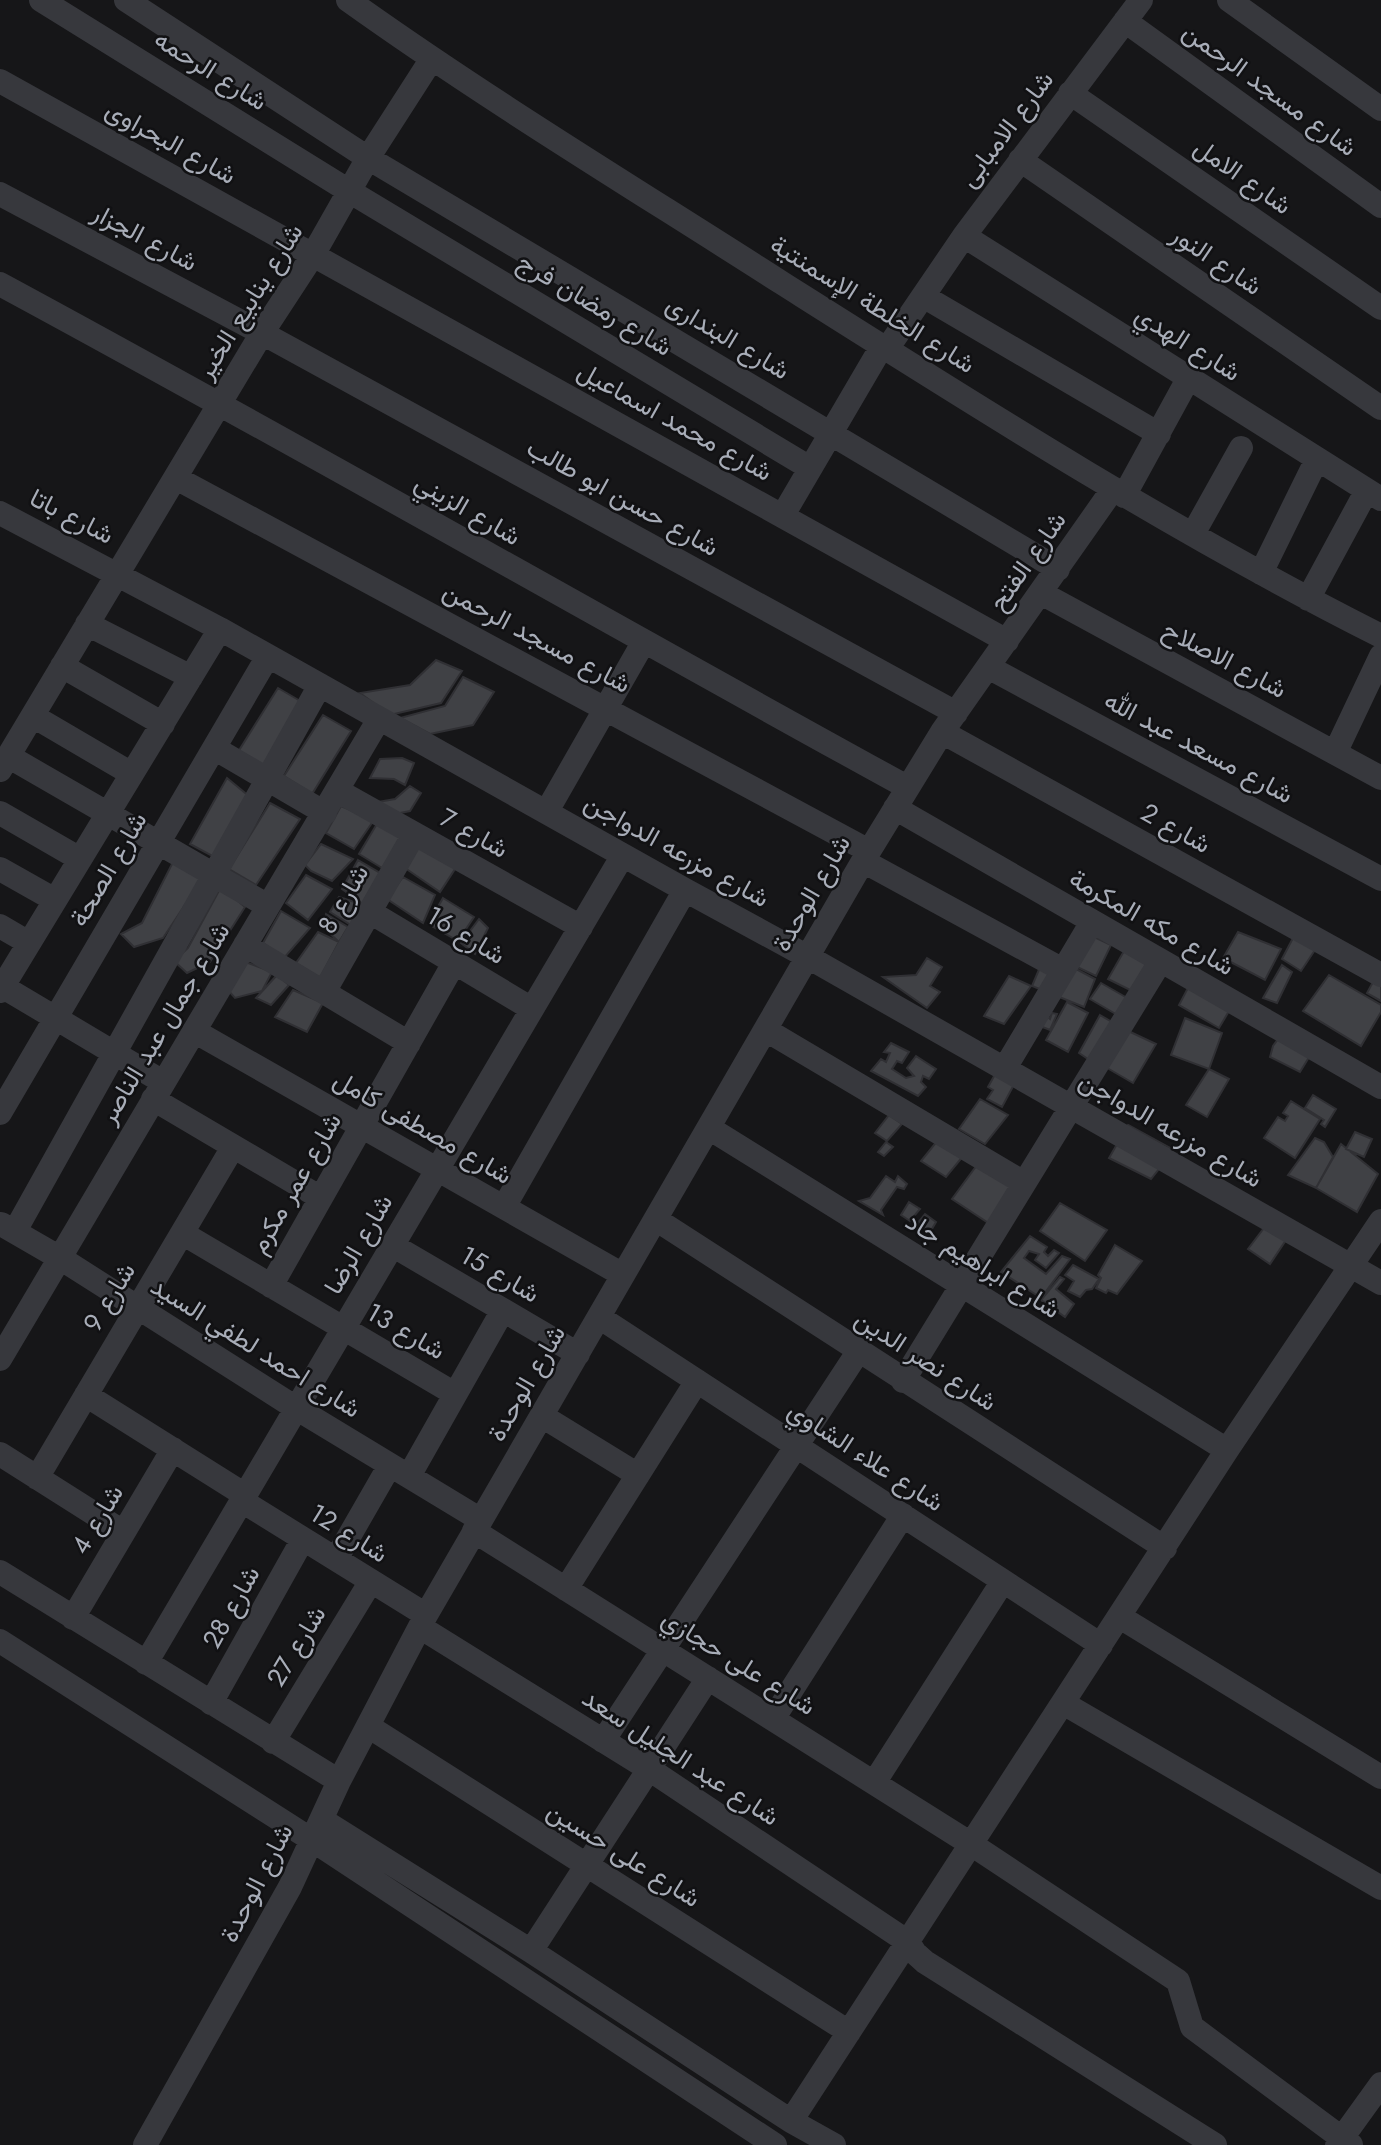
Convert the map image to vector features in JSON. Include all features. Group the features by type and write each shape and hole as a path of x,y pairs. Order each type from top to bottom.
{"street":[{"name":"شارع الرحمه","path":"41,0 349,191"},
{"name":"شارع البندارى","path":"126,0 368,158 1058,569"},
{"name":"شارع الخلطة الإسمنتية","path":"348,0 431,60 884,347 1119,492 1308,599 1381,636"},
{"name":"شارع الامبابى","path":"783,515 884,347 1141,0"},
{"path":"1229,0 1381,109"},
{"name":"شارع مسجد الرحمن","path":"1125,21 1381,206"},
{"name":"شارع ينابيع الخير","path":"4,763 262,333 313,255 368,158 431,60"},
{"name":"شارع البحراوى","path":"0,81 313,255"},
{"name":"شارع الامل","path":"1070,93 1381,308"},
{"name":"شارع النور","path":"1020,160 1381,408"},
{"name":"شارع رمضان فرج","path":"349,191 810,468"},
{"name":"شارع الجزار","path":"0,194 262,333"},
{"name":"شارع الهدي","path":"964,236 1374,495"},
{"name":"شارع محمد اسماعيل","path":"313,255 1007,641"},
{"name":"شارع الزيني","path":"0,284 221,403 643,643 901,797"},
{"path":"923,296 1158,434"},
{"name":"شارع حسن ابو طالب","path":"262,333 949,722"},
{"name":"شارع الفتح","path":"988,667 1058,569 1119,492 1158,434 1188,379"},
{"path":"1193,534 1241,448"},
{"path":"1261,573 1317,459"},
{"name":"شارع مسجد الرحمن","path":"176,478 606,708 1063,970"},
{"path":"1308,599 1374,495"},
{"name":"شارع باتا","path":"0,513 117,573"},
{"name":"شارع مزرعه الدواجن","path":"117,573 808,957 1381,1283"},
{"name":"شارع الاصلاح","path":"1041,593 1381,778"},
{"path":"87,624 191,677"},
{"path":"219,629 1,987 114,1053 158,1091 233,1147 321,1198"},
{"path":"547,811 643,643"},
{"name":"شارع الصحة","path":"0,1113 268,656"},
{"path":"1335,753 1381,656"},
{"path":"62,666 163,724"},
{"name":"شارع الوحدة","path":"145,2145 277,1913 339,1782 423,1621 477,1525 901,797 988,667"},
{"name":"شارع مسعد عبد الله","path":"988,667 1381,879"},
{"path":"7,1227 114,1053 320,685"},
{"path":"33,716 132,774"},
{"name":"شارع جمال عبد الناصر","path":"0,1359 379,719"},
{"name":"شارع 2","path":"949,722 1381,975"},
{"path":"214,748 325,813"},
{"path":"4,763 108,813 268,906"},
{"name":"شارع 7","path":"338,791 580,927"},
{"name":"شارع مكه المكرمة","path":"901,797 1091,922 1381,1087"},
{"path":"0,813 80,859"},
{"name":"شارع 8","path":"324,992 414,834"},
{"name":"شارع الرضا","path":"146,1663 623,855"},
{"path":"0,869 55,900"},
{"path":"504,1207 685,890"},
{"name":"شارع 16","path":"370,912 532,1009"},
{"path":"1005,1068 1091,922"},
{"path":"0,926 29,943"},
{"path":"245,945 408,1043"},
{"path":"903,1381 1160,962"},
{"name":"شارع عمر مكرم","path":"271,1286 454,963"},
{"path":"766,1030 1024,1183"},
{"name":"شارع مصطفى كامل","path":"194,1031 623,1275"},
{"name":"شارع ابراهيم جاد","path":"709,1128 1227,1450"},
{"name":"شارع 9","path":"37,1478 233,1147"},
{"name":"شارع نصر الدين","path":"657,1220 1165,1548"},
{"path":"791,2121 1227,1450 1381,1221"},
{"name":"شارع احمد لطفي السيد","path":"7,1227 399,1470 477,1525"},
{"name":"شارع 13","path":"182,1233 455,1394"},
{"name":"شارع 15","path":"392,1245 578,1354"},
{"path":"336,1559 455,1394 502,1310"},
{"name":"شارع علاء الشاوي","path":"599,1317 1101,1645"},
{"path":"603,1741 858,1352"},
{"path":"566,1589 697,1381"},
{"name":"شارع 12","path":"86,1395 370,1581 423,1621"},
{"path":"542,1416 638,1475"},
{"name":"شارع 4","path":"73,1618 173,1450"},
{"path":"0,1454 124,1532"},
{"path":"773,1719 903,1515"},
{"name":"شارع على حجازي","path":"477,1525 566,1589 971,1844 1178,1981 1192,2027 1343,2143"},
{"name":"شارع 28","path":"211,1703 303,1539"},
{"path":"0,1572 339,1782"},
{"name":"شارع 27","path":"273,1742 370,1581"},
{"path":"874,1783 1003,1581"},
{"path":"1120,1617 1381,1777"},
{"name":"شارع عبد الجليل سعد","path":"423,1621 908,1942 925,1962 1215,2145"},
{"path":"0,1641 317,1830 531,1951 791,2121 834,2145"},
{"path":"531,1951 708,1678"},
{"path":"1063,1703 1381,1888"},
{"name":"شارع على حسين","path":"368,1726 849,2032"},
{"path":"317,1830 775,2145"},
{"path":"1343,2143 1381,2084"}],"building":[{"path":"436,660 462,671 441,703 390,715 360,693 410,685"},
{"path":"463,677 494,692 473,725 430,734 400,718 445,706"},
{"path":"278,688 302,702 265,770 238,752"},
{"path":"323,715 351,731 312,794 284,776"},
{"path":"402,758 414,763 405,785 394,779 370,778 380,759"},
{"path":"227,778 250,797 216,858 190,844"},
{"path":"410,786 421,793 410,811 390,815 372,803 395,799"},
{"path":"270,803 300,819 256,885 229,869"},
{"path":"341,806 374,820 354,849 326,833"},
{"path":"378,822 404,837 382,868 359,854"},
{"path":"418,843 457,866 440,892 405,868"},
{"path":"321,844 353,859 332,881 311,871 305,865"},
{"path":"358,860 380,873 364,905 342,889"},
{"path":"173,862 203,878 163,938 134,947 121,934 142,923"},
{"path":"306,875 332,889 308,920 286,903"},
{"path":"403,877 435,895 423,923 387,899"},
{"path":"221,887 245,907 210,962 187,973 174,961 188,948"},
{"path":"339,897 364,905 354,927 330,912"},
{"path":"443,898 474,917 458,941 428,924"},
{"path":"281,911 310,928 284,958 263,943"},
{"path":"326,914 348,927 339,942 324,928"},
{"path":"479,919 488,928 475,954 461,943"},
{"path":"318,932 339,942 320,978 296,963"},
{"path":"1238,932 1281,949 1265,980 1223,958"},
{"path":"1090,935 1111,945 1096,976 1075,966"},
{"path":"1294,936 1317,947 1301,971 1282,959"},
{"path":"1124,951 1151,965 1136,993 1108,979"},
{"path":"1046,953 1095,979 1084,1007 1032,986"},
{"path":"927,958 942,967 930,986 940,992 927,1008 883,977 916,975"},
{"path":"243,961 272,972 262,991 235,998 226,988"},
{"path":"1282,965 1292,972 1277,1003 1263,998"},
{"path":"277,975 289,985 271,1005 256,998"},
{"path":"1329,975 1381,1005 1381,1012 1361,1046 1303,1011"},
{"path":"1009,976 1031,986 1004,1024 984,1016"},
{"path":"1374,980 1381,983 1381,1001 1367,993"},
{"path":"1101,983 1129,999 1119,1016 1090,999"},
{"path":"1190,984 1232,1006 1219,1028 1179,1005"},
{"path":"293,990 323,1003 307,1032 275,1017"},
{"path":"1067,1002 1088,1013 1068,1052 1046,1040"},
{"path":"1052,1013 1057,1014 1050,1030 1040,1026 1048,1017 1050,1019"},
{"path":"1100,1015 1117,1025 1094,1063 1079,1053"},
{"path":"1185,1018 1222,1033 1209,1069 1171,1055"},
{"path":"1124,1029 1156,1044 1133,1083 1102,1065"},
{"path":"1278,1039 1311,1054 1300,1072 1270,1057"},
{"path":"891,1043 909,1052 902,1063 897,1061 892,1069 906,1078 914,1076 907,1068 916,1056 936,1069 929,1079 923,1076 921,1082 926,1087 918,1096 871,1071 881,1059 886,1062 890,1053 884,1052"},
{"path":"998,1069 1017,1079 1002,1107 987,1099 993,1090 988,1087"},
{"path":"1209,1069 1229,1079 1207,1117 1186,1105"},
{"path":"1313,1095 1336,1109 1325,1127 1321,1124 1324,1120 1305,1108"},
{"path":"980,1099 1008,1115 985,1144 959,1129"},
{"path":"1291,1101 1320,1119 1295,1158 1264,1138 1278,1117 1285,1121 1288,1116 1283,1113"},
{"path":"889,1115 902,1124 887,1141 875,1133"},
{"path":"1128,1125 1174,1150 1151,1179 1109,1158"},
{"path":"1355,1132 1372,1139 1364,1157 1346,1149"},
{"path":"1315,1138 1324,1142 1333,1157 1316,1188 1288,1175"},
{"path":"938,1140 964,1155 946,1177 921,1161"},
{"path":"886,1142 893,1147 884,1156 878,1152"},
{"path":"1341,1144 1378,1174 1357,1212 1316,1188"},
{"path":"977,1165 1018,1187 993,1226 952,1199"},
{"path":"886,1176 895,1182 898,1176 907,1184 904,1189 897,1187 881,1210 883,1215 859,1201 870,1198"},
{"path":"909,1202 920,1209 910,1221 901,1215"},
{"path":"1060,1203 1107,1230 1085,1261 1040,1231"},
{"path":"925,1214 936,1222 929,1234 916,1225"},
{"path":"1264,1228 1286,1240 1270,1264 1248,1249"},
{"path":"1030,1236 1047,1247 1044,1252 1048,1256 1054,1250 1059,1253 1046,1268 1035,1260 1039,1254 1029,1251 1024,1258 1046,1274 1062,1256 1070,1259 1041,1298 1001,1272"},
{"path":"1115,1245 1142,1261 1117,1294 1096,1288 1101,1278 1098,1275"},
{"path":"1073,1265 1099,1279 1092,1289 1086,1290 1080,1297 1068,1291 1074,1281 1065,1275"},
{"path":"1060,1277 1064,1279 1056,1289 1074,1304 1065,1317 1041,1300"}]}
